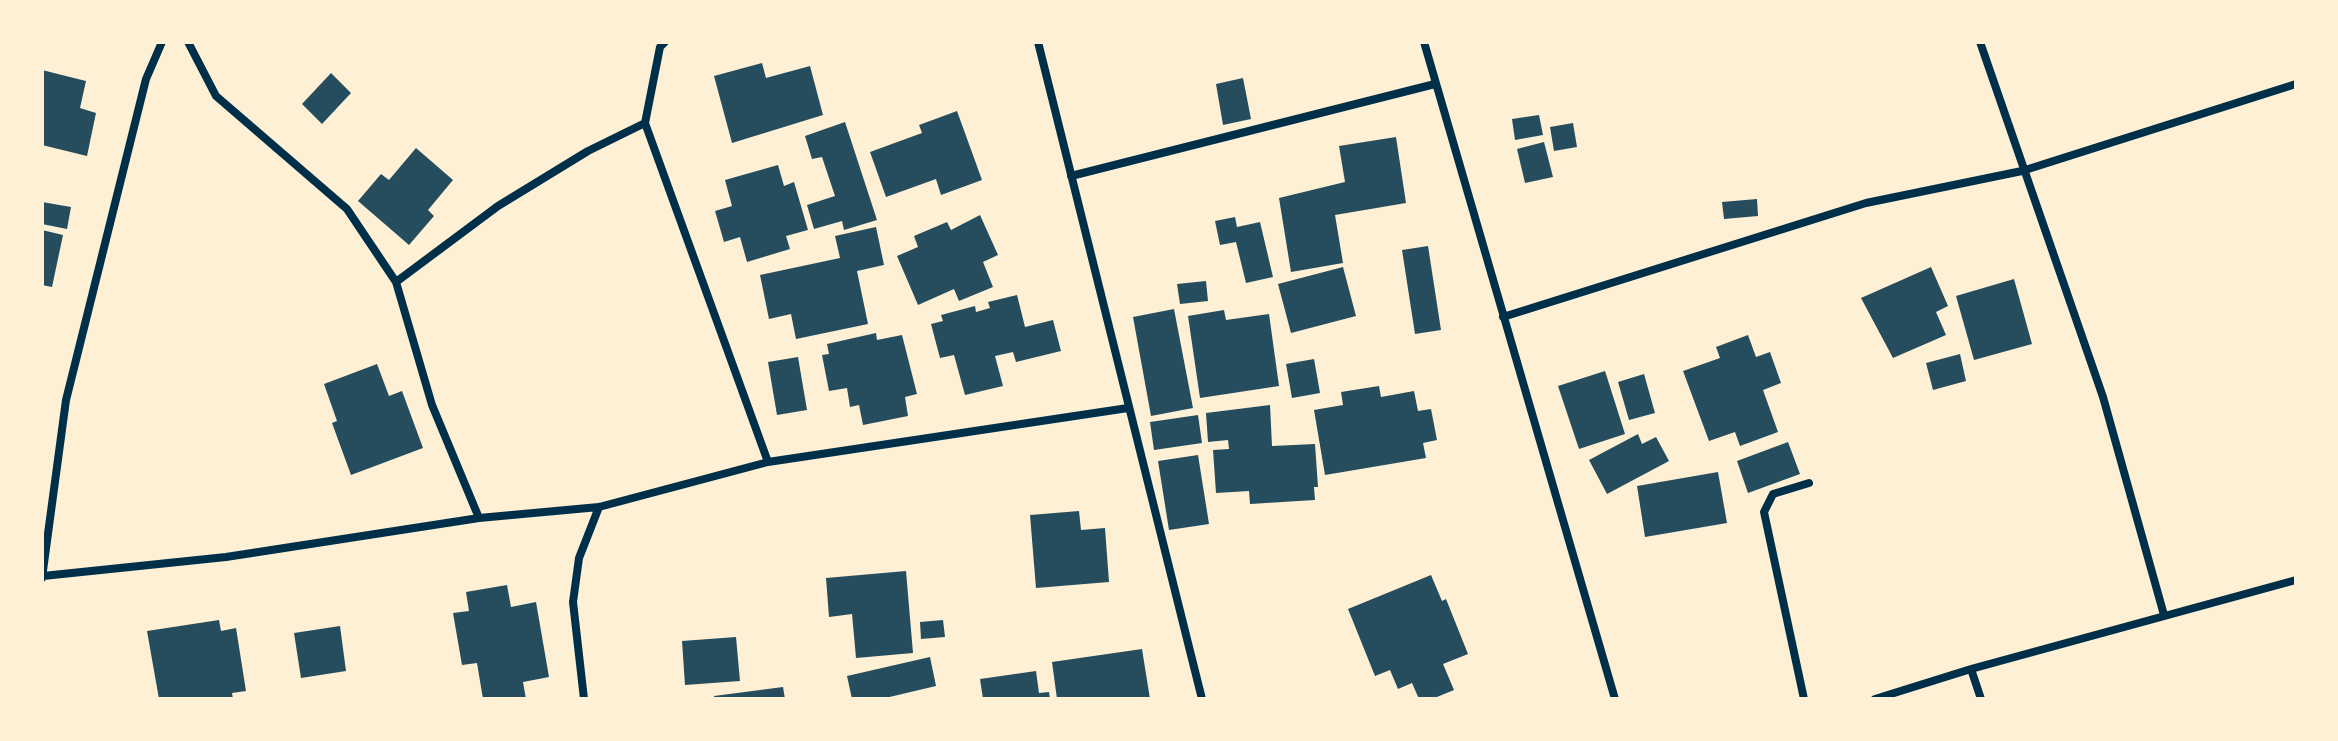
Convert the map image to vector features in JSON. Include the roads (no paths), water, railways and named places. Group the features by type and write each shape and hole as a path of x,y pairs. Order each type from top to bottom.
{"street":[{"path":"162,42 146,79 66,400 42,577 226,557 479,518 599,507 768,462 1128,408"},
{"path":"188,42 216,96 347,209 396,282 432,405 479,518"},
{"path":"665,42 660,47 645,123 768,462"},
{"path":"1038,42 1202,699"},
{"path":"1424,42 1615,699"},
{"path":"1980,42 2022,171 2103,397 2164,615"},
{"path":"1071,176 1435,84"},
{"path":"1503,317 1866,203 2022,171 2296,84"},
{"path":"396,282 498,206 588,151 645,123"},
{"path":"1804,699 1764,512 1773,494 1809,483"},
{"path":"584,699 573,602 579,558 599,507"},
{"path":"1875,699 1971,669 2296,580"},
{"path":"1971,669 1981,699"}]}
